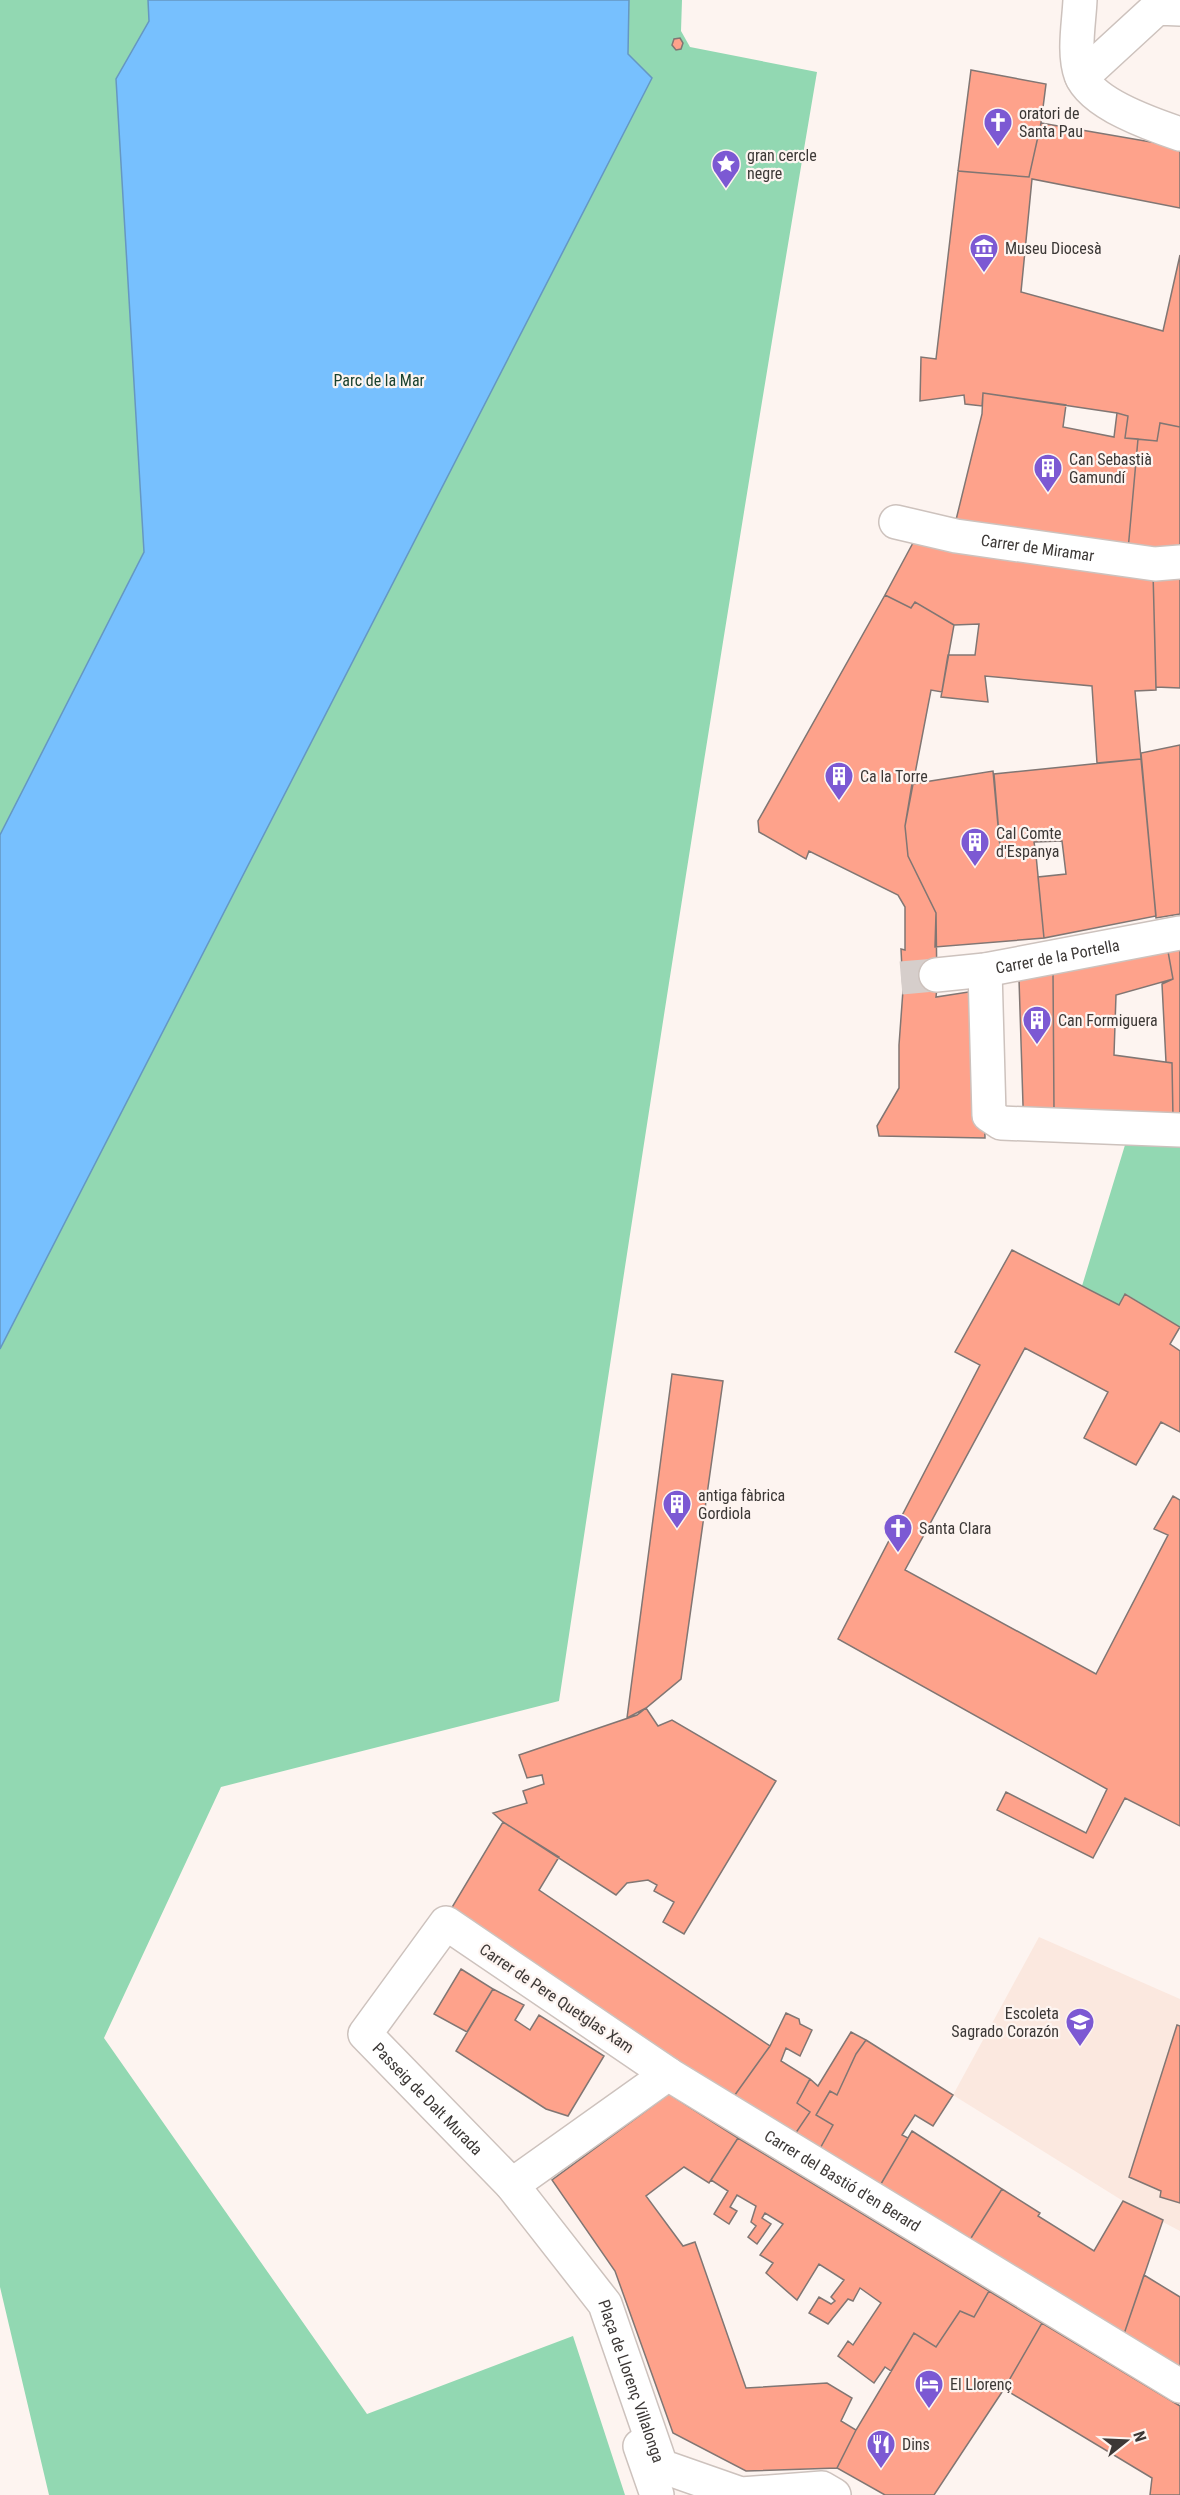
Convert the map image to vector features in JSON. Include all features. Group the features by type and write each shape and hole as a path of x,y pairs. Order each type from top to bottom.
{"street":[{"path":"1080,0 1078,62 1082,77 1091,90 1137,120 1180,134"},
{"path":"1082,77 1158,8 1180,9"},
{"name":"Carrer de Miramar","path":"896,522 956,536 1155,564 1180,562"},
{"name":"Carrer de la Portella","path":"936,975 985,970 1180,933"},
{"path":"985,970 989,1115 1001,1124 1180,1130"},
{"name":"Carrer de Pere Quetglas Xam","path":"446,1923 668,2074"},
{"name":"Passeig de Dalt Murada","path":"446,1923 365,2034 512,2185"},
{"path":"512,2185 668,2074"},
{"name":"Carrer del Bastió d'en Berard","path":"668,2074 1180,2386"},
{"name":"Plaça de Llorenç Villalonga","path":"512,2185 605,2304 659,2480 741,2494 822,2488 834,2495"},
{"path":"594,2311 659,2480"}],"shaded area":[{"name":"Escoleta Sagrado Corazón","path":"1039,1937 1180,1999 1180,2231 1123,2201 953,2095"}],"green space":[{"name":"Parc de la Mar","path":"0,0 682,0 681,31 690,47 817,72 684,886 559,1701 221,1787 104,2038 367,2414 573,2336 625,2495 49,2495 0,2287"},
{"path":"1180,1144 1180,1327 1126,1294 1119,1305 1082,1286 1125,1145"}],"water":[{"path":"148,0 629,0 628,54 652,78 0,1349 0,835 144,552 116,79 149,21"}],"building":[{"path":"680,38 683,43 681,49 676,50 672,45 674,39"},
{"name":"oratori de Santa Pau","path":"971,70 1046,84 1041,123 1029,177 958,171"},
{"name":"Museu Diocesà","path":"1041,123 1180,147 1180,208 1032,179 1021,292 1163,331 1180,255 1180,427 1160,423 1157,441 1125,438 1128,416 1117,413 983,393 982,406 965,404 964,395 920,401 921,357 936,359 958,171 1029,177"},
{"name":"Can Sebastià Gamundí","path":"983,393 1066,405 1063,427 1114,437 1117,413 1128,416 1125,438 1138,439 1128,550 955,524 982,414"},
{"path":"1160,423 1180,427 1180,556 1128,550 1138,439 1157,441"},
{"path":"914,541 1153,572 1156,690 1135,691 1141,759 1097,763 1092,686 985,676 988,702 941,697 948,655 975,655 979,624 954,625 915,602 911,608 885,595"},
{"path":"1153,572 1180,575 1180,688 1156,687"},
{"name":"Ca la Torre","path":"885,595 911,608 915,602 954,625 942,692 931,690 905,826 908,856 936,913 937,988 903,990 901,949 905,950 905,907 898,895 809,851 806,859 759,832 758,821"},
{"path":"1180,745 1180,914 1156,918 1141,753"},
{"path":"1141,759 1156,916 1044,938 1038,877 1066,874 1062,841 1034,842 1036,855 1001,858 994,774"},
{"name":"Cal Comte d'Espanya","path":"993,771 1001,858 1036,855 1044,938 935,947 936,913 908,856 905,826 912,784"},
{"path":"1180,943 1180,1118 1173,1118 1172,1063 1166,1062 1162,984 1173,979 1167,946"},
{"path":"1167,946 1173,979 1116,995 1114,1055 1172,1063 1173,1118 1054,1110 1053,972"},
{"name":"Can Formiguera","path":"1053,972 1054,1110 1024,1136 1019,979"},
{"path":"937,988 936,997 981,990 985,1138 879,1136 877,1126 899,1088 903,990"},
{"name":"Santa Clara","path":"1012,1250 1119,1305 1125,1294 1180,1327 1170,1344 1180,1351 1180,1432 1161,1422 1136,1465 1084,1438 1108,1392 1025,1348 905,1570 1096,1674 1168,1535 1154,1529 1173,1496 1180,1500 1180,1826 1125,1798 1093,1858 997,1810 1006,1792 1086,1833 1107,1789 838,1639 980,1365 955,1352"},
{"name":"antiga fàbrica Gordiola","path":"672,1374 723,1381 681,1679 646,1708 627,1718"},
{"path":"646,1708 658,1726 672,1720 776,1781 684,1934 663,1922 674,1902 654,1891 657,1885 648,1880 627,1883 616,1895 503,1822 493,1813 527,1803 523,1791 544,1784 542,1775 527,1778 519,1755 637,1715"},
{"path":"503,1822 559,1857 539,1890 770,2046 732,2099 451,1909"},
{"path":"461,1969 493,1989 467,2032 434,2014"},
{"path":"493,1989 524,2005 515,2020 530,2030 539,2015 604,2056 568,2116 546,2109 456,2051"},
{"path":"786,2013 799,2019 800,2024 812,2030 800,2056 786,2048 781,2061 810,2079 797,2103 810,2112 793,2137 732,2099 770,2046"},
{"path":"1177,2025 1180,2026 1180,2203 1160,2197 1161,2191 1129,2177"},
{"path":"851,2032 866,2040 856,2054 837,2095 830,2091 816,2115 833,2125 817,2154 793,2137 810,2112 797,2103 810,2079 818,2086"},
{"path":"866,2040 953,2095 933,2126 915,2115 902,2135 908,2138 878,2189 817,2154 833,2125 816,2115 830,2091 837,2095 856,2054"},
{"path":"669,2094 738,2138 709,2183 684,2167 646,2196 683,2246 695,2242 746,2388 827,2383 852,2398 841,2421 856,2430 837,2468 746,2471 673,2433 615,2271 552,2180"},
{"path":"912,2131 1002,2189 966,2246 878,2189"},
{"path":"738,2138 989,2291 974,2317 960,2311 936,2347 914,2333 891,2371 885,2367 874,2383 838,2356 848,2341 853,2345 881,2303 860,2288 853,2301 848,2299 828,2324 809,2313 819,2297 831,2304 835,2301 831,2297 844,2280 819,2264 797,2300 766,2273 773,2263 760,2255 783,2224 765,2213 762,2218 771,2224 757,2244 748,2237 756,2226 751,2222 756,2206 737,2195 730,2207 737,2211 729,2224 714,2214 728,2191 711,2180"},
{"path":"1002,2189 1040,2213 1038,2216 1094,2251 1123,2201 1163,2220 1123,2337 966,2246"},
{"path":"1144,2275 1180,2297 1180,2373 1123,2337"},
{"name":"El Llorenç","path":"989,2291 1042,2323 1004,2389 934,2495 885,2495 837,2468 856,2430 914,2333 936,2347 960,2311 974,2317"},
{"path":"1042,2323 1180,2406 1180,2495 1150,2495 1152,2478 1004,2389"}],"tunnel":[{"path":"901,978 936,975"}],"place":[{"name":"oratori de Santa Pau","path":"998,148"},
{"name":"gran cercle negre","path":"726,190"},
{"name":"Museu Diocesà","path":"984,274"},
{"name":"Can Sebastià Gamundí","path":"1048,494"},
{"name":"Ca la Torre","path":"839,802"},
{"name":"Cal Comte d'Espanya","path":"975,868"},
{"name":"Can Formiguera","path":"1037,1046"},
{"name":"antiga fàbrica Gordiola","path":"677,1530"},
{"name":"Santa Clara","path":"898,1554"},
{"name":"Escoleta Sagrado Corazón","path":"1080,2048"},
{"name":"El Llorenç","path":"929,2410"},
{"name":"Dins","path":"881,2470"}]}
